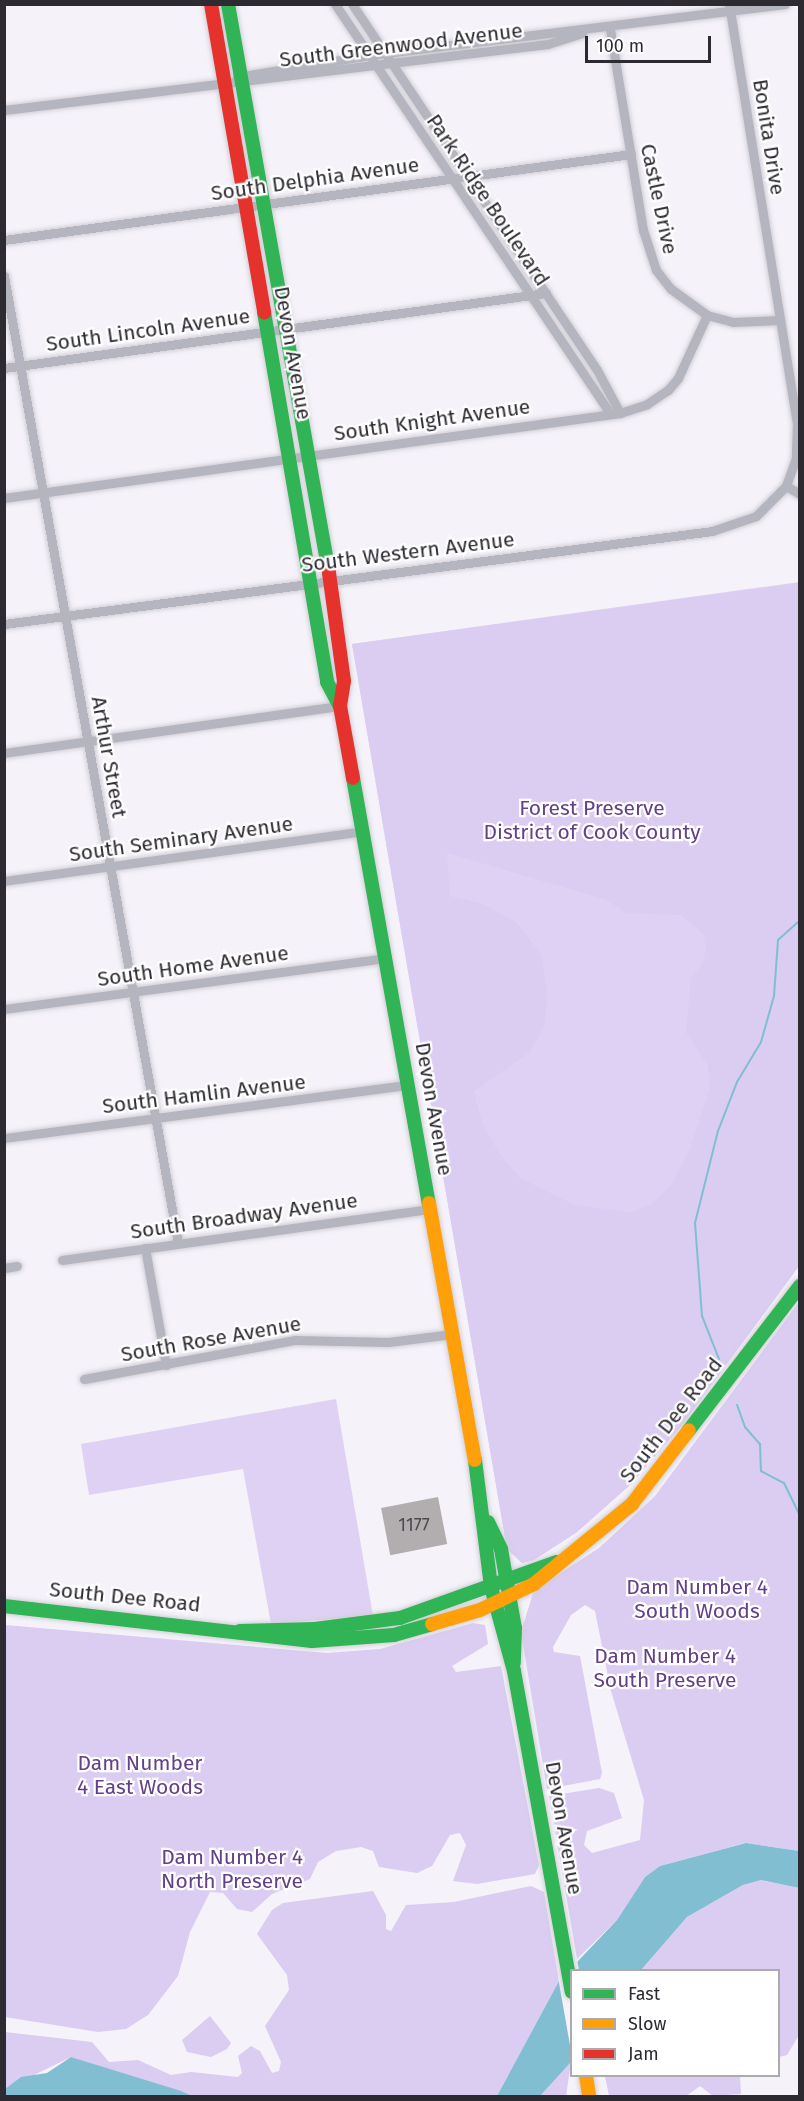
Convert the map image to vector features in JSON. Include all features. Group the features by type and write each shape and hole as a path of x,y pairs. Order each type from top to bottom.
{"street":[{"name":"Devon Avenue","path":"211,4 291,458 327,682 340,706 486,1519 491,1587 514,1671 570,1982"},
{"name":"Devon Avenue","path":"228,4 330,580 344,681 340,706"},
{"name":"Park Ridge Boulevard","path":"335,4 530,296 615,414"},
{"name":"Park Ridge Boulevard","path":"352,4 546,293 615,414"},
{"name":"South Greenwood Avenue","path":"4,110 223,82 384,53 582,33 730,8 785,4"},
{"name":"Bonita Drive","path":"730,8 798,441 786,486"},
{"name":"Castle Drive","path":"610,29 650,258 670,289 707,315 733,322 780,320"},
{"name":"South Greenwood Avenue","path":"241,79 377,66 548,44 582,33"},
{"name":"South Delphia Avenue","path":"4,240 631,154"},
{"name":"Arthur Street","path":"4,276 178,1243"},
{"name":"South Lincoln Avenue","path":"4,368 546,293"},
{"name":"South Knight Avenue","path":"4,498 615,414 647,404 668,390 678,378 707,315"},
{"path":"786,486 800,494"},
{"name":"South Western Avenue","path":"4,624 712,531 756,516 786,486"},
{"path":"4,753 340,706"},
{"name":"South Seminary Avenue","path":"4,881 363,831"},
{"name":"South Home Avenue","path":"4,1009 385,958"},
{"name":"South Hamlin Avenue","path":"4,1138 408,1085"},
{"name":"South Broadway Avenue","path":"62,1260 430,1209"},
{"path":"145,1248 166,1365"},
{"path":"4,1268 17,1266"},
{"name":"South Dee Road","path":"4,1606 240,1631 282,1640 363,1639 419,1629 495,1603 534,1584 558,1561 632,1504 800,1286"},
{"name":"South Rose Avenue","path":"84,1379 295,1340 388,1342 453,1334"},
{"name":"Devon Avenue","path":"486,1519 501,1549 507,1580 515,1628 514,1671"},
{"name":"South Dee Road","path":"240,1631 315,1629 390,1620 432,1610 558,1561"},
{"path":"586,2077 589,2097"}],"green space":[{"name":"Forest Preserve District of Cook County","path":"799,582 799,1266 682,1425 630,1485 577,1532 534,1560 522,1563 507,1549 352,644"},
{"name":"Forest Preserve District of Cook County","path":"799,583 799,1266 682,1425 630,1485 577,1532 534,1560 522,1563 507,1549 352,644","holes":["447,853 607,900 626,913 680,915 703,933 706,949 702,965 691,978 686,1032 708,1066 710,1088 688,1154 671,1185 651,1204 631,1212 575,1205 520,1178 499,1153 482,1122 474,1091 529,1053 544,1028 547,996 542,955 517,923 483,904 450,896"]},
{"name":"Dam Number 4 South Woods","path":"799,1302 799,1851 745,1843 660,1866 645,1877 617,1920 577,1959 549,1796 599,1788 614,1793 622,1818 587,1831 584,1845 592,1853 640,1840 644,1800 611,1691 595,1611 585,1605 571,1615 553,1647 554,1652 580,1656 602,1773 600,1779 547,1789 521,1632 534,1590 599,1548 655,1496"},
{"path":"336,1399 373,1616 271,1624 243,1469 89,1495 81,1444"},
{"name":"Dam Number 4 East Woods","path":"473,1623 485,1625 488,1644 452,1666 456,1672 501,1666 539,1865 535,1874 477,1884 453,1881 466,1845 460,1833 450,1835 432,1866 417,1873 379,1867 373,1851 361,1847 336,1851 318,1862 310,1879 272,1894 252,1912 237,1909 223,1893 210,1892 190,1932 178,1976 148,2015 126,2029 98,2032 5,2017 5,1625 327,1653 380,1649"},
{"path":"760,1880 799,1888 799,2035 787,2055 780,2057 780,1969 642,1969 687,1917 743,1885"},
{"path":"531,1886 544,1892 559,1981 497,2096 192,2096 71,2057 5,2089 5,2032 92,2042 109,2062 138,2060 171,2075 191,2072 238,2077 242,2073 238,2056 251,2046 260,2051 272,2073 279,2071 281,2062 265,2026 289,1990 287,1975 257,1934 272,1910 283,1903 373,1891 386,1915 386,1929 391,1931 406,1905 454,1902"},
{"path":"210,2016 231,2043 227,2049 211,2057 187,2052 182,2040"},
{"path":"570,2063 566,2096 540,2096"},
{"path":"605,2077 740,2077 741,2094 713,2096 700,2086 686,2096 609,2096"}],"water":[{"path":"746,1843 799,1851 799,1888 761,1880 743,1885 687,1917 642,1969 570,1969 617,1920 645,1877 660,1866"},
{"path":"570,1969 570,2063 540,2096 497,2096 559,1981"},
{"path":"71,2057 192,2096 5,2096 5,2089 21,2077 47,2073"}],"pier":[{"path":"576,1955 579,1969 570,1969 570,2045 558,1977"}],"building":[{"path":"438,1497 447,1544 390,1555 381,1508"}],"waterway":[{"path":"719,1359 702,1316 695,1223 718,1131 737,1082 761,1042 774,996 778,940 800,920"},
{"path":"737,1405 745,1427 760,1444 761,1471 784,1483 800,1516"}],"traffic: fast":[{"path":"228,4 329,573"},
{"path":"264,312 327,682 340,706"},
{"path":"353,778 429,1203"},
{"path":"689,1430 800,1286"},
{"path":"475,1460 491,1587 514,1671 570,1981"},
{"path":"488,1522 501,1549 515,1628 514,1663"},
{"path":"240,1631 315,1629 400,1618 556,1562"},
{"path":"4,1606 312,1641 394,1635 432,1624"}],"traffic: slow":[{"path":"429,1203 475,1460"},
{"path":"432,1624 480,1610 534,1584 632,1504 689,1430"},
{"path":"586,2077 589,2096"}],"traffic: jam":[{"path":"211,4 264,312"},
{"path":"329,573 344,681 340,706 353,778"}],"park label":[{"name":"Dam Number 4 South Preserve","path":"665,1668"},
{"name":"Dam Number 4 North Preserve","path":"232,1869"}]}
